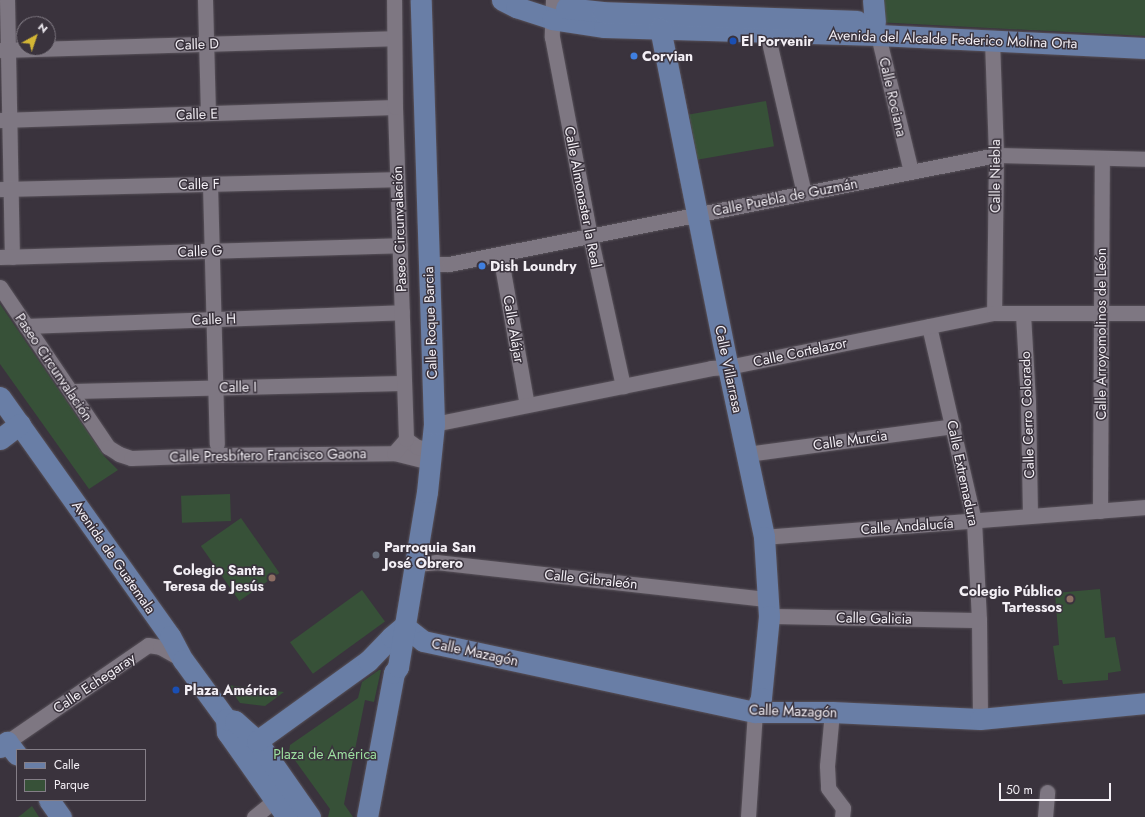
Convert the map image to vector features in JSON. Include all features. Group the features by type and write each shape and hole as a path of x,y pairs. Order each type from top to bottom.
{"street":[{"path":"6,257 4,50 7,0"},
{"path":"205,0 208,113"},
{"name":"Paseo Circunvalación","path":"394,0 395,107 406,439"},
{"name":"Calle Roque Barcia","path":"398,632 415,564 434,424 421,0"},
{"name":"Avenida del Alcalde Federico Molina Orta","path":"502,0 516,7 877,28 1145,36"},
{"name":"Avenida del Alcalde Federico Molina Orta","path":"532,0 552,9 604,27 767,33 877,28 992,40 1145,48"},
{"path":"873,0 877,28"},
{"name":"Calle Almonaster la Real","path":"552,9 552,37 590,236 623,386"},
{"name":"Calle Villarrasa","path":"660,28 728,367 764,537 769,608 761,698 756,712"},
{"name":"Calle Rociana","path":"877,28 911,172"},
{"path":"767,33 804,193"},
{"name":"Calle D","path":"4,50 394,38"},
{"name":"Calle Niebla","path":"992,40 996,155 994,313"},
{"name":"Calle E","path":"5,120 395,107"},
{"name":"Calle Puebla de Guzmán","path":"428,264 449,264 996,155 1145,159"},
{"name":"Calle Arroyomolinos de León","path":"1100,511 1102,158"},
{"name":"Calle F","path":"6,188 397,179"},
{"path":"210,184 217,444"},
{"name":"Calle G","path":"6,257 400,245"},
{"name":"Calle Alájar","path":"500,254 528,405"},
{"name":"Paseo Circunvalación","path":"0,287 108,446"},
{"name":"Calle H","path":"26,326 402,312"},
{"name":"Calle Cortelazor","path":"434,424 711,368 728,367 994,313 1145,313"},
{"name":"Calle Cerro Colorado","path":"1023,314 1028,401 1030,516"},
{"name":"Calle Extremadura","path":"929,326 974,521 979,620 980,719"},
{"name":"Calle I","path":"71,391 404,383"},
{"name":"Avenida de Guatemala","path":"0,397 170,636 183,660 226,719 227,732 287,817"},
{"path":"0,439 20,424"},
{"name":"Calle Murcia","path":"747,454 953,426"},
{"path":"394,452 406,439 431,455"},
{"name":"Calle Presbítero Francisco Gaona","path":"108,446 119,454 131,458 394,452 431,455"},
{"name":"Calle Andalucía","path":"764,537 1145,507"},
{"name":"Calle Gibraleón","path":"415,564 436,562 769,608"},
{"name":"Calle Galicia","path":"769,608 979,620"},
{"path":"262,782 261,760 256,752 257,740 368,661 398,632"},
{"path":"367,817 394,673 398,667 398,632"},
{"name":"Calle Mazagón","path":"398,632 423,641 756,712 832,712 980,719 1145,703"},
{"name":"Calle Echegaray","path":"8,748 148,645 160,647 183,660"},
{"path":"368,661 382,659 389,664 394,673"},
{"path":"748,817 756,712"},
{"path":"832,712 826,766 828,788 843,808 842,817"},
{"name":"Avenida de Guatemala","path":"226,719 235,721 257,740 310,817"},
{"path":"1045,817 1047,792"},
{"path":"254,817 275,800"},
{"path":"50,801 61,817"}],"green space":[{"path":"873,0 1145,0 1145,36 875,22"},
{"path":"766,101 774,146 697,160 689,115"},
{"path":"0,304 104,456 118,470 89,489 0,364"},
{"path":"230,494 231,521 182,523 181,496"},
{"path":"241,518 279,573 239,601 201,546"},
{"path":"1100,589 1105,638 1115,637 1121,671 1108,673 1108,680 1063,684 1062,680 1058,680 1053,646 1059,645 1055,593"},
{"path":"362,590 385,622 313,674 290,642"},
{"name":"Plaza de América","path":"381,670 374,702 365,700 344,804 353,817 328,817 330,809 289,752 290,745 358,698 362,682"},
{"path":"227,685 284,692 265,706 240,703"},
{"path":"32,806 39,817 18,817 21,815"}],"place":[{"name":"El Porvenir","path":"733,41"},
{"name":"Corvian","path":"634,56"},
{"name":"Dish Loundry","path":"482,266"},
{"name":"Parroquia San José Obrero","path":"376,555"},
{"name":"Colegio Santa Teresa de Jesús","path":"272,578"},
{"name":"Colegio Público Tartessos","path":"1070,599"},
{"name":"Plaza América","path":"176,690"}]}
